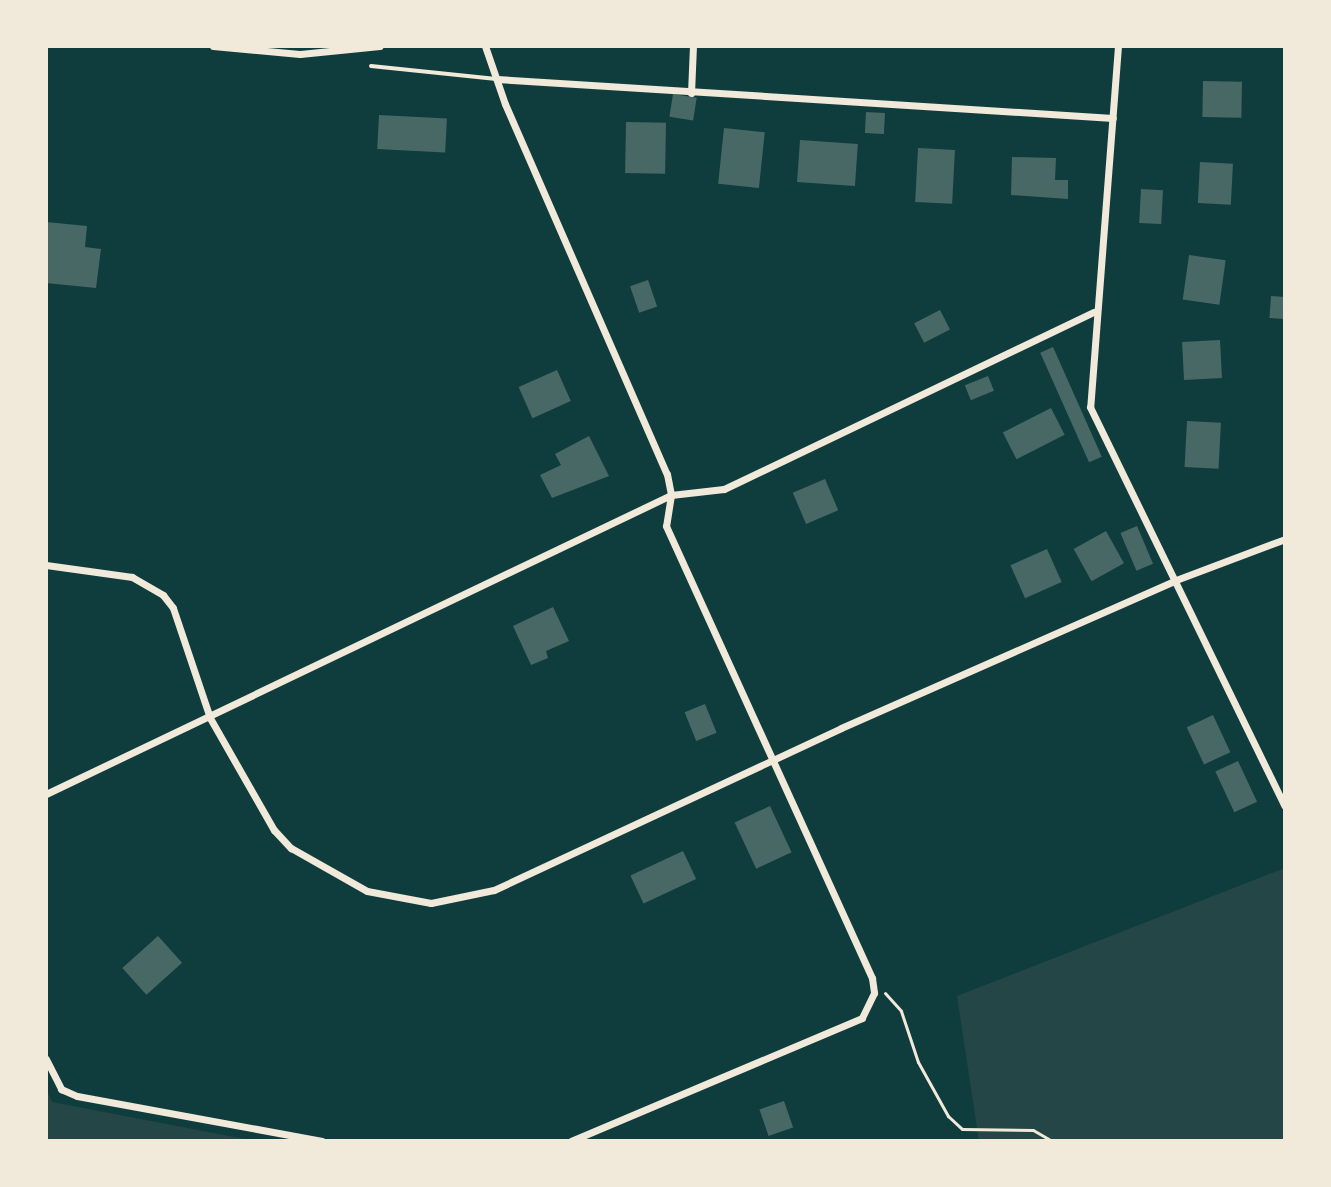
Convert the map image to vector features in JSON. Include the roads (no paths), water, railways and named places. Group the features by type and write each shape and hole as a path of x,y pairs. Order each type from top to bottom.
{"street":[{"path":"213,46 300,54 380,46"},
{"path":"485,46 667,474 671,495 666,526 770,761 872,978 871,1008 862,1018 571,1141"},
{"path":"691,93 693,46"},
{"path":"1118,46 1094,312 1090,407 1285,806"},
{"path":"497,79 1113,118"},
{"path":"46,794 671,495 724,489 1094,312"},
{"path":"46,565 132,577 163,595 173,608 210,718 274,830 291,848 367,891 431,903 494,890 770,761 1176,580 1285,539"},
{"path":"46,1059 61,1089 77,1096 322,1141"}],"lane":[{"path":"371,66 497,79"}]}
